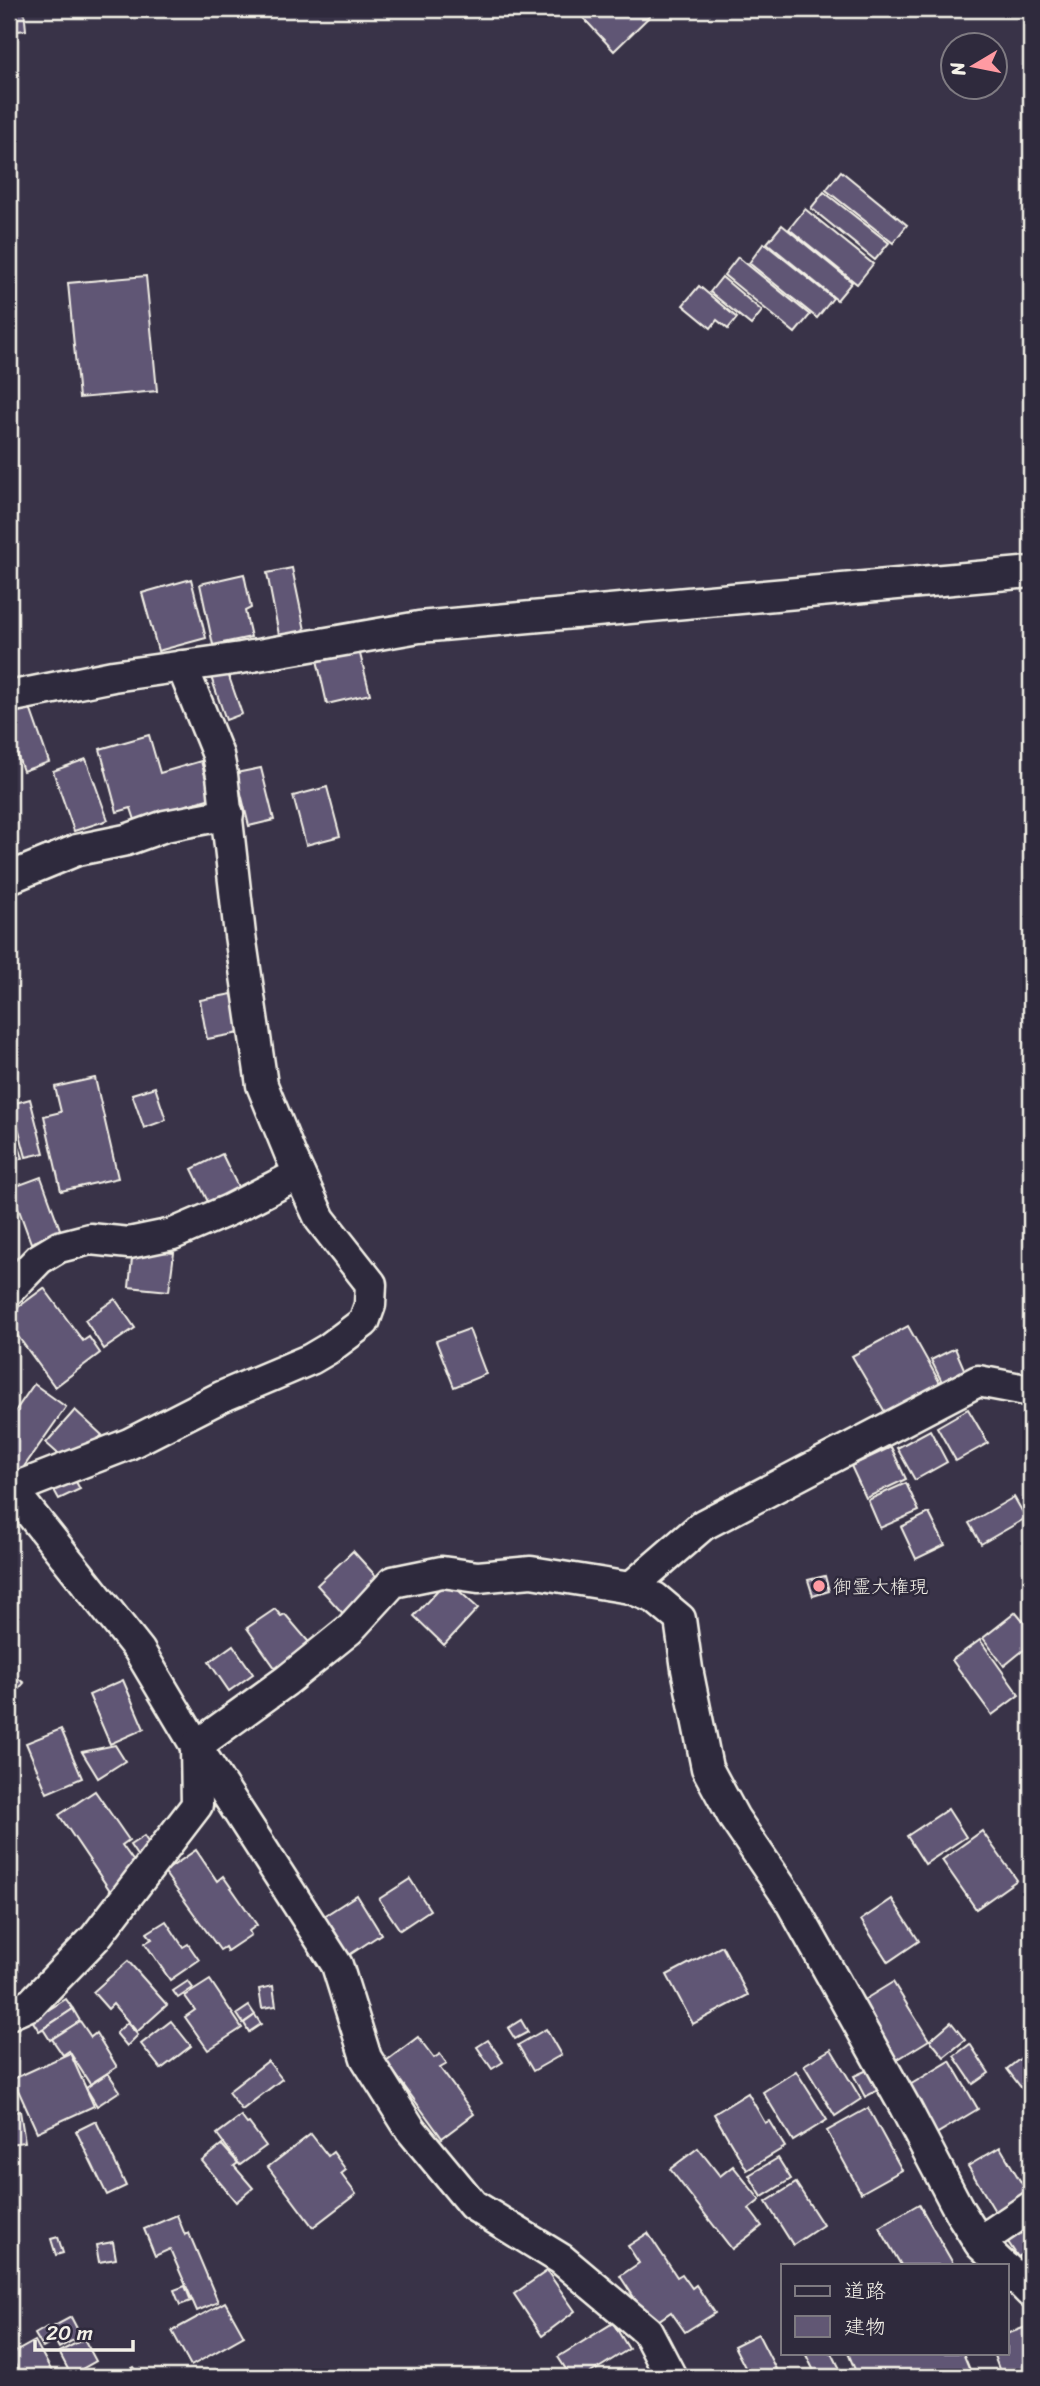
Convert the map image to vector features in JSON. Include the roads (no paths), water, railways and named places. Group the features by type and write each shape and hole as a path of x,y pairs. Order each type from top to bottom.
{"street":[{"path":"9,696 113,676 419,626 1031,572"},
{"path":"182,666 218,755 228,814 240,935 261,1085 320,1219 370,1284 370,1305 364,1322 311,1359 221,1397 129,1444 11,1488 139,1650 196,1746 340,1970 366,2058 411,2130 473,2205 561,2259 647,2331 671,2377"},
{"path":"9,878 77,850 126,840 165,826 228,814"},
{"path":"9,1290 38,1259 59,1247 90,1239 129,1244 173,1234 229,1210 299,1174"},
{"path":"630,1588 703,1525 978,1381 1031,1391"},
{"path":"196,1746 286,1681 349,1630 393,1582 442,1572 478,1577 531,1572 630,1588 655,1598 680,1619 707,1768 734,1818 789,1899 960,2212 979,2242 1001,2264"},
{"path":"9,2014 31,2004 95,1937 197,1805 196,1746"},
{"path":"979,2242 1031,2207"},
{"path":"1009,2271 1031,2293"}],"place":[{"name":"御霊大権現","path":"819,1586"}]}
